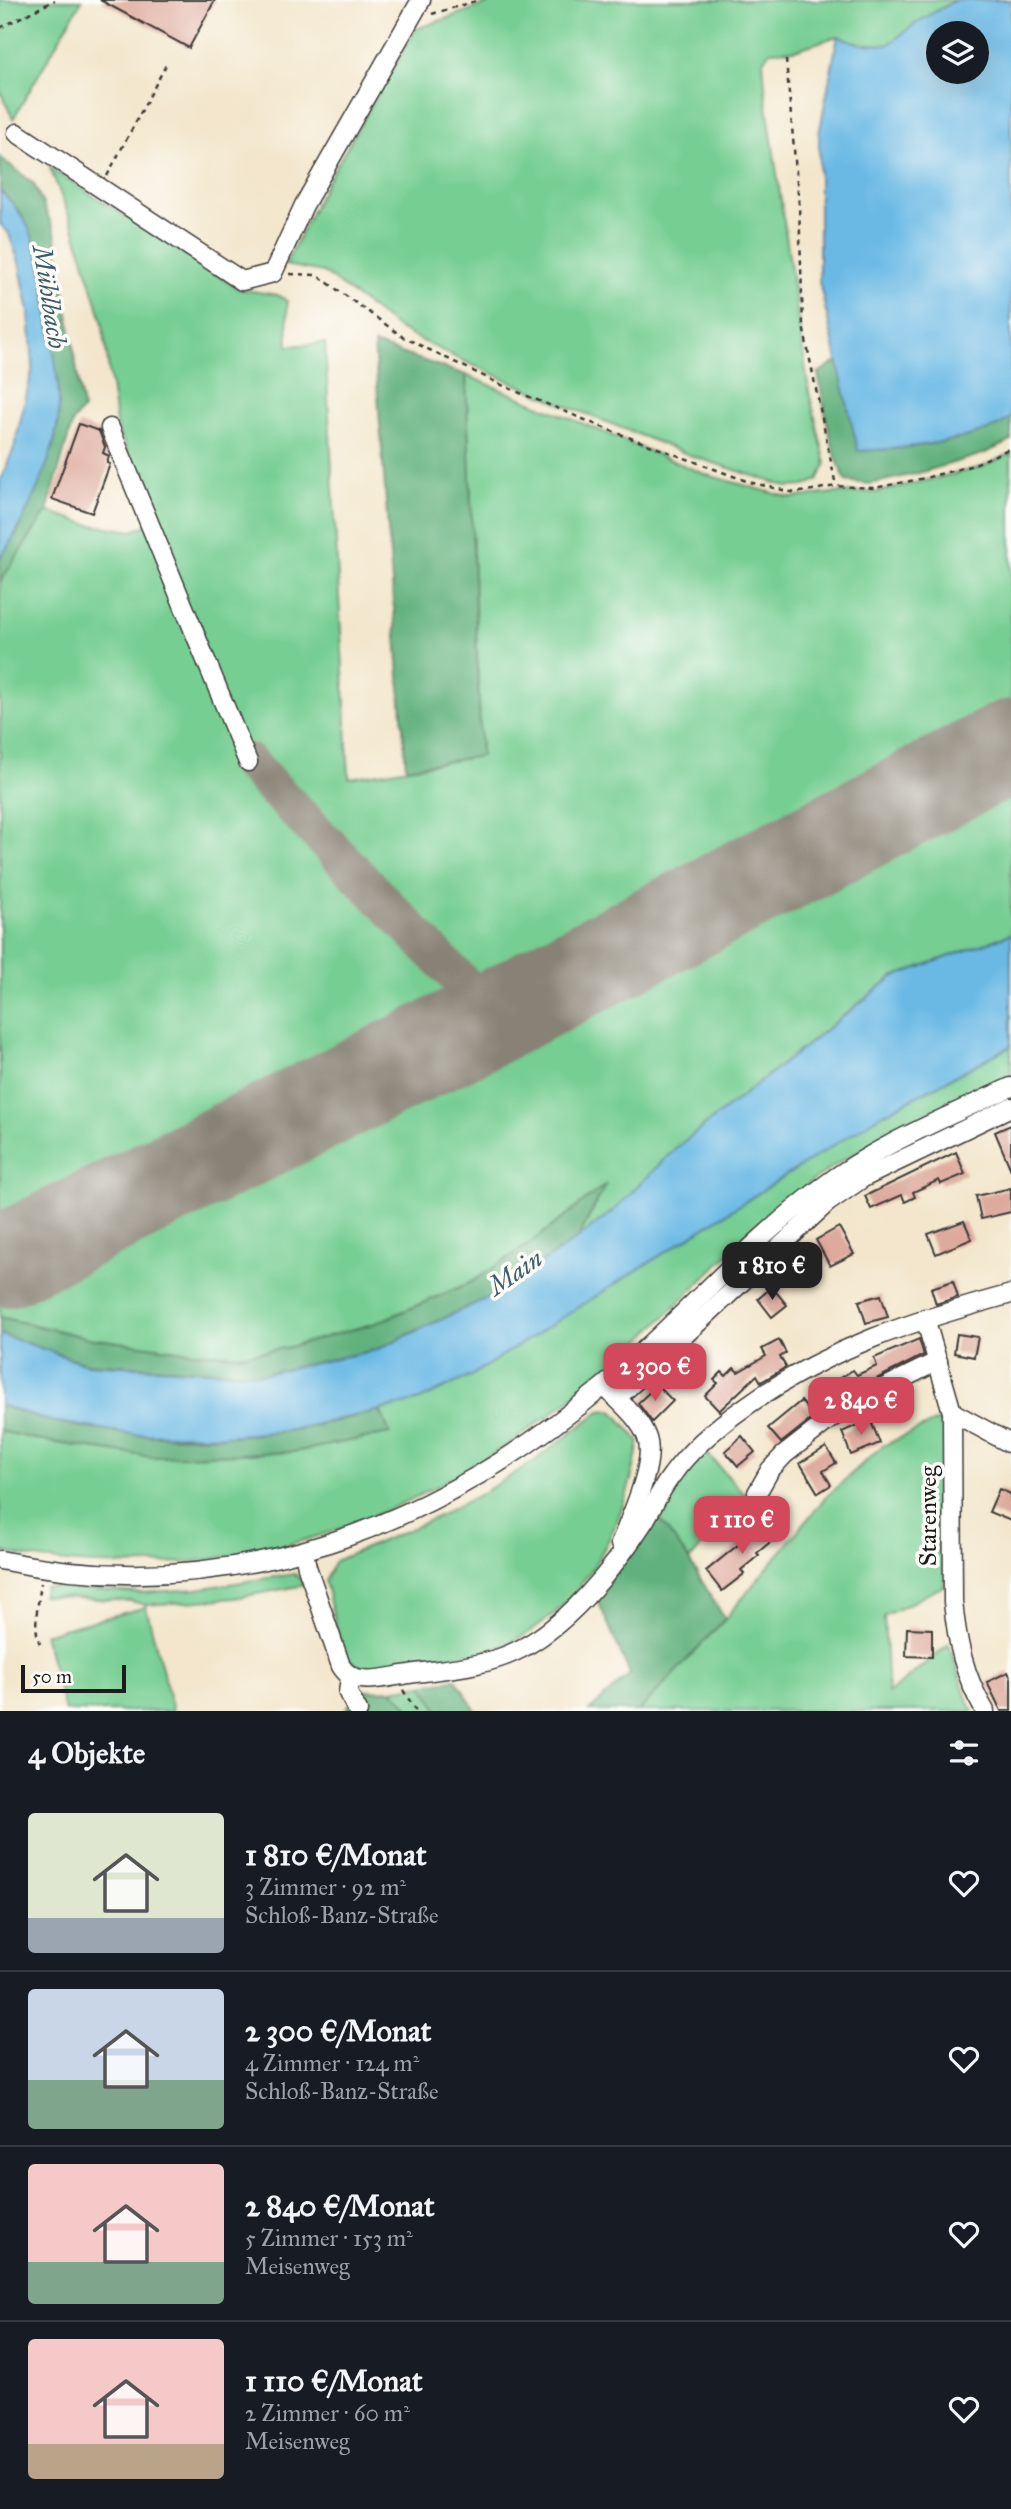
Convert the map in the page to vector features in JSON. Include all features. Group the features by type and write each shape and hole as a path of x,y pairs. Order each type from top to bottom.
{"street":[{"path":"17,134 242,281 273,273 304,205 426,7"},
{"path":"110,428 248,762"},
{"path":"611,1392 783,1219 822,1187 846,1170 890,1146 1011,1087"},
{"path":"0,1560 107,1574 155,1575 209,1570 304,1552 383,1524 480,1476 611,1392 827,1203 863,1178 1011,1107"},
{"path":"304,1552 341,1665 351,1677 364,1679 396,1676 480,1663 511,1654 541,1637 561,1621 614,1562 646,1519 671,1475 720,1425 746,1406 841,1351 925,1318 1011,1294"},
{"name":"Starenweg","path":"925,1318 952,1412 953,1602 956,1629 964,1669 985,1711"},
{"path":"757,1493 770,1470 784,1454 851,1404 938,1361"},
{"path":"611,1392 646,1434 649,1448 639,1493 614,1562"},
{"path":"952,1412 1011,1444"},
{"path":"351,1677 348,1693 358,1711"}],"path":[{"path":"0,28 55,0"},
{"path":"426,7 479,0"},
{"path":"786,60 799,205 803,326 836,486"},
{"path":"101,188 166,65"},
{"path":"273,273 317,275 403,337 506,387 749,482 795,493 836,486 875,488 926,478 970,466 1011,448"},
{"path":"40,1644 37,1637 37,1620 41,1583"},
{"path":"396,1676 416,1711"}],"green space":[{"path":"0,0 82,0 13,119 0,91"},
{"path":"498,0 956,0 916,23 889,45 861,44 838,36 795,50 770,51 763,61 766,99 809,392 826,464 818,480 804,486 788,487 692,456 564,405 402,331 323,272 285,265 325,185 416,29"},
{"path":"0,157 34,184 55,232 83,409 73,421 47,511 0,582 0,559 18,531 52,450 58,425 58,381 40,261 0,191"},
{"path":"50,168 239,289 278,295 287,301 288,346 325,343 349,778 481,756 466,375 707,475 791,498 878,492 982,467 1011,453 1011,934 893,977 676,1148 613,1211 578,1238 605,1186 532,1242 472,1282 376,1323 286,1348 239,1355 192,1352 89,1338 0,1317 0,582 47,511 87,524 132,531 159,520 117,429 102,320 74,228"},
{"path":"374,344 466,375 481,756 406,768"},
{"path":"838,361 859,451 938,443 978,433 1011,418 1011,441 983,454 919,473 870,484 846,481 832,442 818,373"},
{"path":"1011,1046 1011,1076 899,1129 834,1166 753,1231 651,1330 574,1397 520,1436 464,1471 406,1502 347,1527 284,1546 219,1558 113,1565 56,1561 0,1551 0,1431 43,1441 152,1457 294,1452 389,1433 380,1410 420,1400 883,1114"},
{"path":"606,1184 578,1238 498,1293 375,1350 264,1374 85,1363 0,1334 0,1317 89,1338 192,1352 239,1355 286,1348 376,1323 472,1282 532,1242"},
{"path":"0,1405 80,1427 198,1437 286,1431 380,1410 390,1433 294,1452 152,1457 43,1441 0,1431"},
{"path":"612,1410 639,1441 633,1472 624,1503 597,1561 579,1587 558,1610 533,1630 505,1645 483,1652 380,1669 363,1668 347,1657 325,1581 335,1561 431,1520 479,1495 533,1462 600,1411"},
{"path":"946,1417 944,1586 884,1616 888,1694 949,1644 973,1711 639,1711 725,1619 825,1498 882,1446"},
{"path":"704,1450 748,1498 689,1560 658,1517 679,1482"},
{"path":"658,1517 689,1560 725,1619 639,1711 589,1711 630,1674 595,1594"},
{"path":"295,1574 305,1585 235,1598 147,1605 130,1601 42,1596 45,1587 140,1593 196,1589"},
{"path":"146,1607 173,1711 65,1711 44,1634"},
{"path":"456,1679 476,1711 439,1711 422,1685"},
{"path":"422,1685 439,1711 410,1711 391,1690"},
{"path":"391,1690 410,1711 345,1711 359,1691"}],"water":[{"path":"956,0 1011,0 1011,418 978,433 938,443 858,451 819,281 819,134 838,36 861,44 888,45 916,23"},
{"path":"0,191 26,222 38,255 55,362 59,415 42,478 0,559 0,481 14,448 33,367 29,312 19,262 8,232 0,224"},
{"path":"1011,934 1011,1046 883,1114 472,1375 420,1400 287,1431 226,1436 132,1434 51,1421 0,1405 0,1334 86,1364 264,1374 376,1350 498,1293 578,1238 613,1211 676,1148 893,977"}],"building":[{"path":"100,0 215,0 189,48"},
{"path":"79,424 99,431 105,447 103,453 109,456 107,463 110,464 92,513 52,499"},
{"path":"1011,1125 1011,1170 995,1132"},
{"path":"956,1152 965,1174 941,1184 939,1180 913,1192 915,1197 905,1202 902,1195 871,1209 865,1196"},
{"path":"1011,1188 1011,1212 981,1219 976,1196"},
{"path":"964,1221 972,1239 936,1254 928,1234"},
{"path":"839,1227 854,1254 830,1266 816,1240"},
{"path":"953,1281 958,1297 936,1304 931,1288"},
{"path":"772,1287 787,1305 772,1317 758,1299"},
{"path":"881,1295 888,1317 866,1323 859,1301"},
{"path":"957,1334 978,1337 974,1357 954,1353"},
{"path":"919,1339 924,1355 834,1402 825,1387 853,1370 857,1375 877,1366 874,1358"},
{"path":"779,1340 786,1353 780,1357 786,1367 761,1382 757,1375 719,1411 705,1396 718,1383 714,1380 722,1372 726,1376 734,1368 738,1372 766,1356 762,1349"},
{"path":"657,1385 673,1401 652,1422 638,1403"},
{"path":"801,1401 814,1417 781,1443 768,1428"},
{"path":"870,1419 880,1443 851,1455 842,1432"},
{"path":"742,1436 755,1452 738,1466 725,1451"},
{"path":"826,1447 836,1463 823,1471 831,1485 818,1493 800,1463"},
{"path":"999,1489 1011,1494 1011,1521 989,1512"},
{"path":"770,1519 781,1533 741,1570 744,1574 722,1591 706,1571"},
{"path":"907,1628 932,1629 932,1657 906,1656"},
{"path":"1008,1672 1011,1678 1011,1711 1001,1711 987,1682"}],"taxiway":[{"path":"248,762 495,1016"}],"runway":[{"path":"6,1260 495,1016 1011,746"}],"water label":[{"name":"Mühlbach","path":"50,297"},
{"name":"Main","path":"515,1272"}]}
